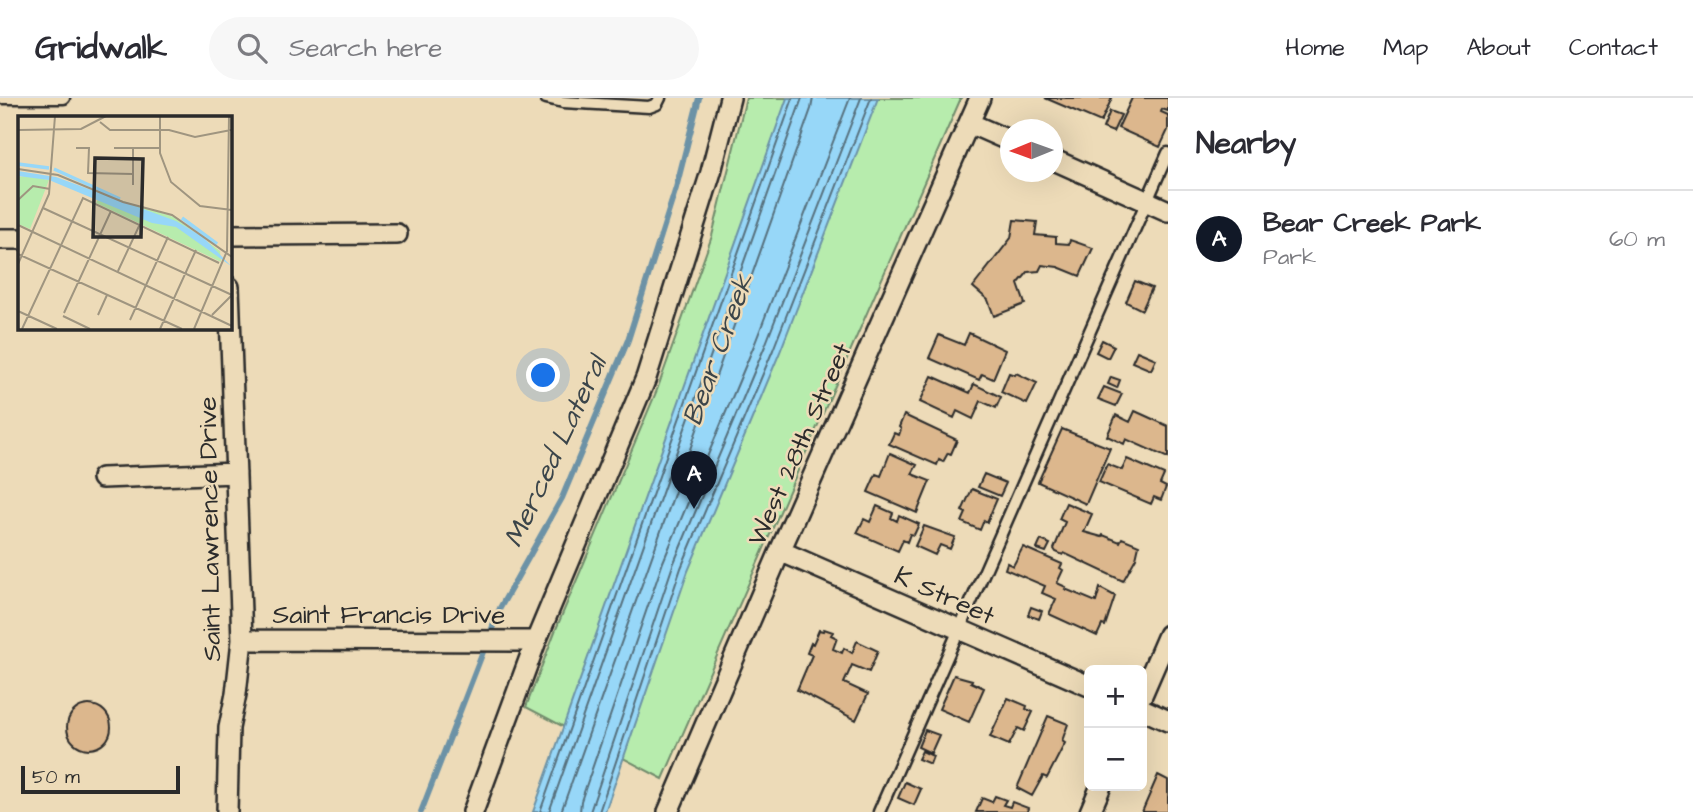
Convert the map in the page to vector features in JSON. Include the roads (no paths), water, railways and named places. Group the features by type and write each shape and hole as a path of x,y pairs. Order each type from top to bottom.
{"street":[{"path":"473,812 528,641 646,378 711,172 730,98"},
{"name":"West 28th Street","path":"668,812 980,98"},
{"path":"969,122 1000,136"},
{"path":"1063,164 1168,211"},
{"path":"231,235 397,234"},
{"path":"0,239 18,239"},
{"name":"Saint Lawrence Drive","path":"227,812 229,728 236,695 242,640 231,329"},
{"path":"102,478 236,473"},
{"name":"K Street","path":"780,551 1084,684"},
{"path":"1147,683 1168,635"},
{"name":"Saint Francis Drive","path":"242,640 528,641"},
{"path":"1147,711 1168,721"},
{"path":"1090,812 1099,791"}],"lane":[{"path":"0,98 64,98"},
{"path":"546,98 563,102 649,107 657,104 660,98"},
{"path":"879,812 1168,153"}],"water":[{"name":"Bear Creek","path":"787,98 878,98 780,352 688,571 605,812 533,812"}],"waterway":[{"name":"Merced Lateral","path":"421,812 500,608 562,498 628,340 676,188 699,98"}],"place":[{"name":"Bear Creek Park","path":"694,509"}]}
